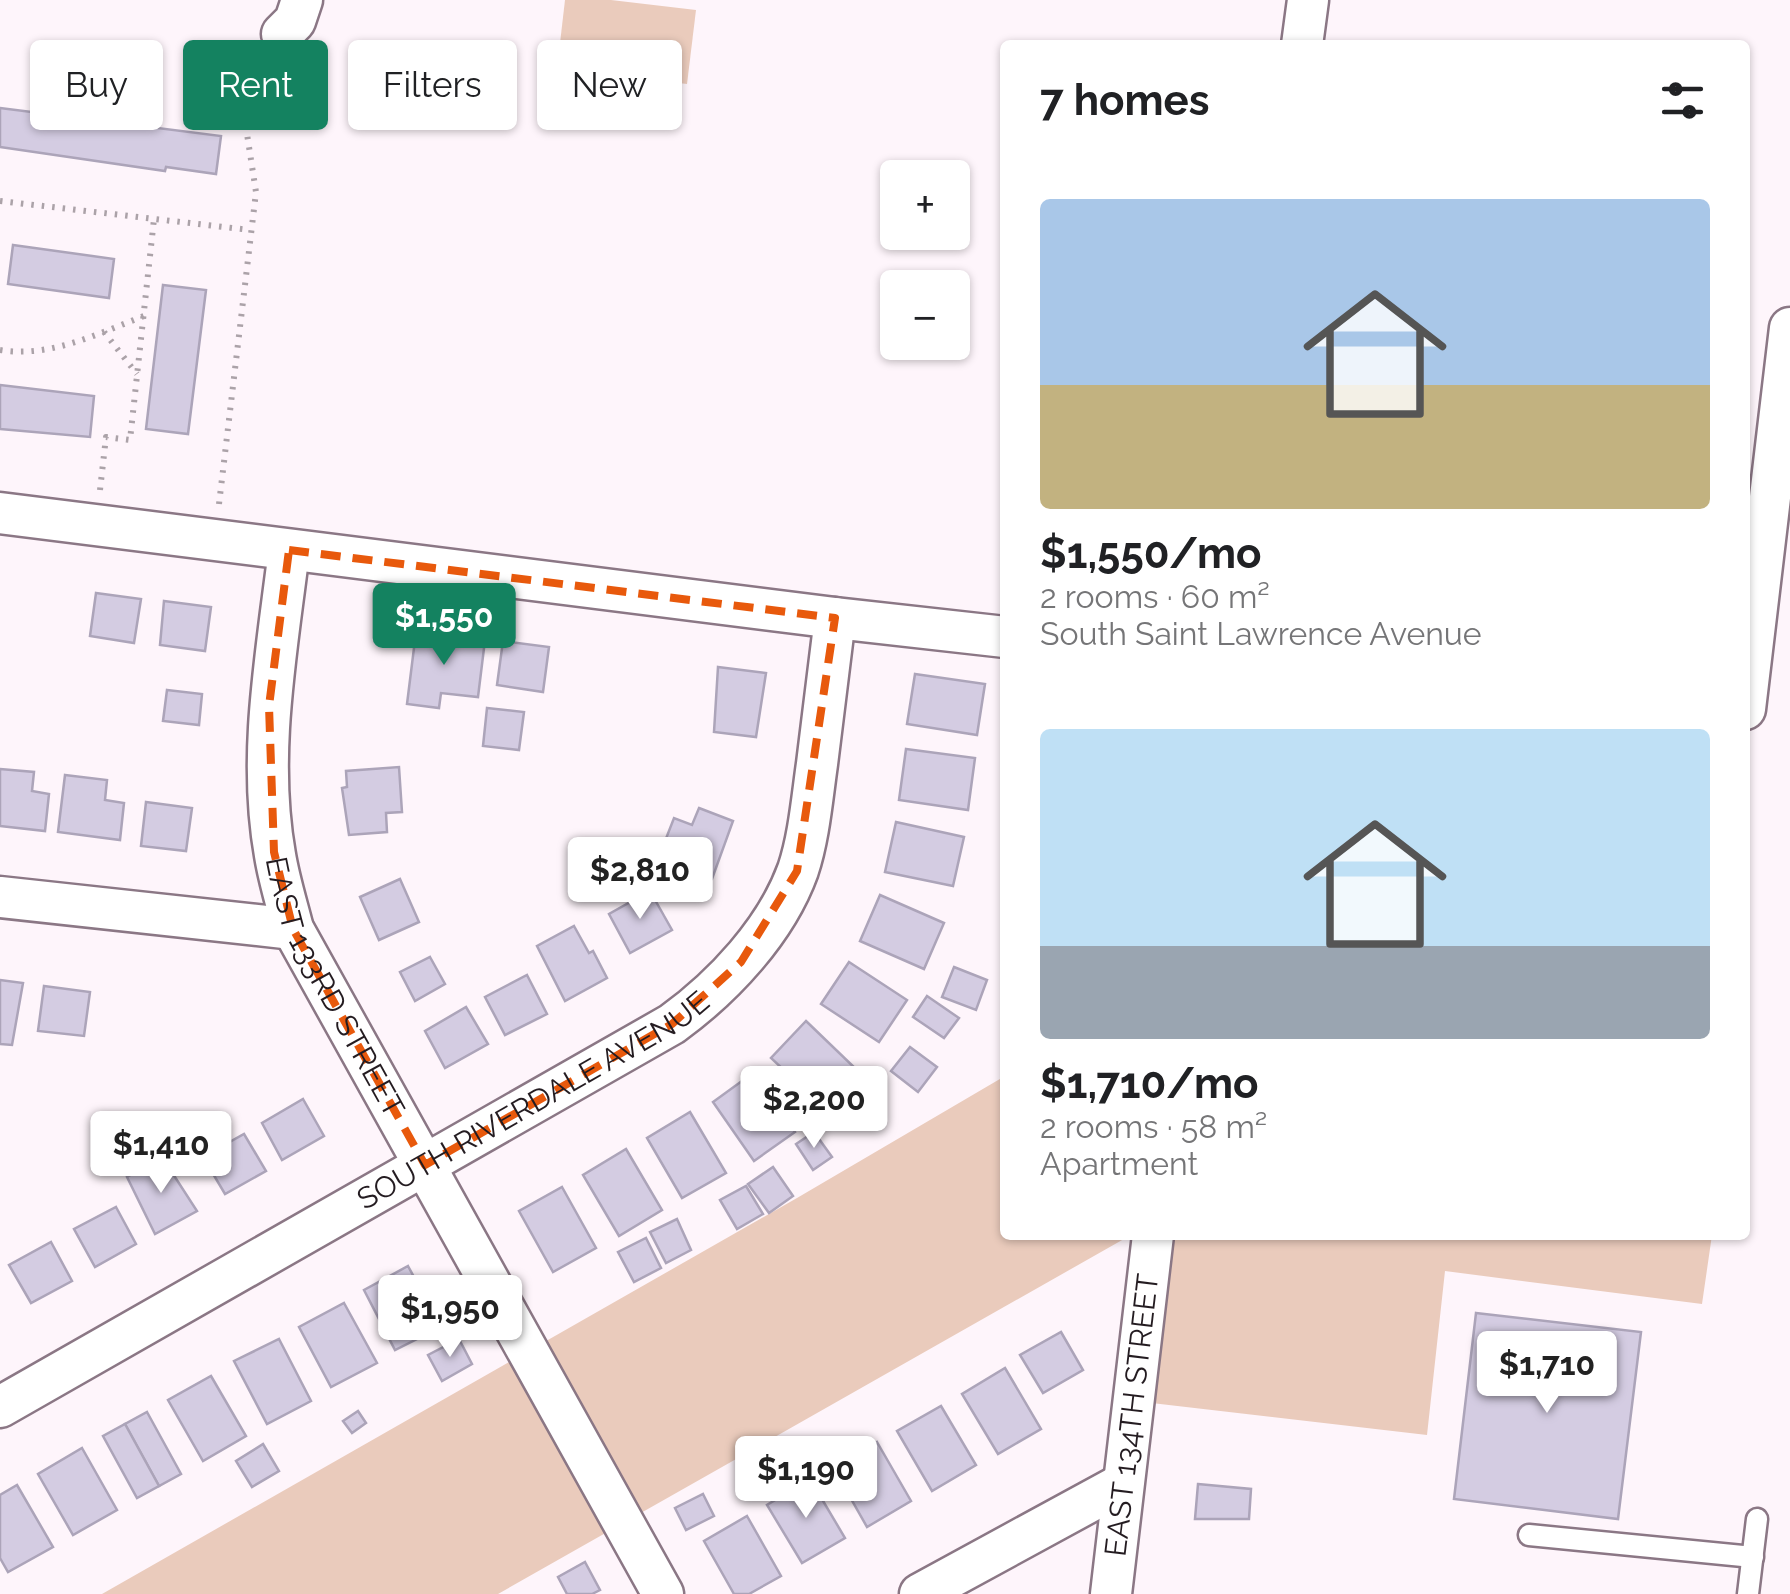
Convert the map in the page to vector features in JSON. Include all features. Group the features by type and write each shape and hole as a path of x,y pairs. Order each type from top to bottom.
{"street":[{"path":"1303,40 1308,0"},
{"path":"1750,667 1790,328"},
{"path":"0,513 1000,635"},
{"name":"EAST 133RD STREET","path":"289,550 269,706 269,775 274,852 293,930 663,1594"},
{"name":"SOUTH RIVERDALE AVENUE","path":"0,1407 672,1024 706,1000 741,962 798,872 811,812 835,618"},
{"path":"0,898 293,930"},
{"name":"EAST 134TH STREET","path":"1111,1594 1153,1240"},
{"path":"920,1594 1122,1484"}],"lane":[{"path":"1748,1594 1757,1519"},
{"path":"1529,1535 1753,1556"}],"path":[{"path":"219,504 256,192 240,115 244,89 256,90 281,29"},
{"path":"0,201 250,230"},
{"path":"100,490 106,437 130,440 154,219"},
{"path":"0,350 25,354 73,344 144,316"},
{"path":"104,332 137,374"}],"highlighted area":[{"path":"289,550 835,618 797,871 741,962 672,1024 425,1165 293,929 274,852 269,706"}],"shaded area":[{"path":"565,0 611,0 696,10 687,84 682,83 682,40 560,40"},
{"path":"1000,1079 1000,1240 1122,1240 498,1594 102,1594"},
{"path":"1162,1240 1711,1240 1702,1304 1445,1271 1427,1435 1143,1402"}],"building":[{"path":"0,108 30,112 30,130 163,129 221,136 216,174 166,167 165,171 0,147"},
{"path":"13,245 114,259 109,298 8,284"},
{"path":"163,285 206,290 188,434 146,429"},
{"path":"0,385 94,396 90,437 0,429"},
{"path":"96,593 141,599 134,643 90,636"},
{"path":"164,601 211,607 205,651 160,645"},
{"path":"416,632 485,640 478,697 441,693 439,708 407,704"},
{"path":"503,641 549,647 543,692 497,685"},
{"path":"718,667 766,673 756,737 714,732"},
{"path":"915,674 985,684 977,735 907,724"},
{"path":"167,690 202,694 199,725 163,721"},
{"path":"487,708 524,712 519,750 483,746"},
{"path":"906,749 975,758 968,810 899,800"},
{"path":"399,767 402,812 386,813 387,832 349,835 342,788 347,787 346,771"},
{"path":"0,769 34,772 32,791 49,794 45,831 0,826"},
{"path":"65,775 107,780 105,800 124,803 120,840 58,832"},
{"path":"146,802 192,808 186,851 141,846"},
{"path":"699,808 733,821 712,879 658,859 674,818 692,825"},
{"path":"896,822 964,837 953,886 885,872"},
{"path":"400,879 419,922 379,940 360,897"},
{"path":"650,891 672,930 630,953 609,914"},
{"path":"880,895 944,923 924,969 860,941"},
{"path":"574,926 607,978 565,1001 537,946"},
{"path":"430,957 445,984 415,1001 400,972"},
{"path":"849,962 907,1000 879,1042 821,1004"},
{"path":"954,967 987,980 976,1010 942,997"},
{"path":"527,975 547,1014 505,1035 485,997"},
{"path":"0,980 23,983 12,1045 0,1044"},
{"path":"44,986 90,992 84,1036 38,1031"},
{"path":"927,996 959,1018 944,1038 913,1017"},
{"path":"466,1007 488,1044 445,1068 425,1031"},
{"path":"806,1021 857,1070 822,1106 771,1058"},
{"path":"910,1047 937,1067 918,1092 891,1071"},
{"path":"753,1073 795,1132 754,1161 713,1102"},
{"path":"303,1099 324,1136 282,1160 262,1123"},
{"path":"690,1112 726,1173 682,1198 647,1138"},
{"path":"164,1119 181,1149 164,1159 146,1130"},
{"path":"814,1132 832,1157 813,1170 796,1144"},
{"path":"244,1134 266,1171 225,1194 203,1157"},
{"path":"626,1149 662,1210 619,1236 583,1175"},
{"path":"162,1157 197,1211 155,1234 127,1177"},
{"path":"773,1167 793,1196 769,1213 748,1184"},
{"path":"746,1186 763,1214 737,1229 720,1200"},
{"path":"562,1187 596,1248 553,1272 519,1211"},
{"path":"116,1207 136,1244 95,1267 74,1229"},
{"path":"677,1219 691,1250 666,1263 650,1232"},
{"path":"646,1238 661,1268 634,1282 618,1252"},
{"path":"51,1242 72,1281 31,1303 9,1265"},
{"path":"408,1266 441,1327 395,1350 364,1290"},
{"path":"344,1303 377,1363 331,1387 299,1327"},
{"path":"1476,1313 1641,1332 1618,1519 1454,1499"},
{"path":"1061,1332 1083,1370 1043,1393 1020,1355"},
{"path":"279,1339 311,1401 267,1424 234,1361"},
{"path":"459,1339 472,1364 442,1381 428,1355"},
{"path":"1005,1368 1041,1429 998,1454 962,1394"},
{"path":"211,1376 246,1436 203,1461 168,1400"},
{"path":"941,1406 976,1465 932,1491 897,1431"},
{"path":"358,1411 366,1423 352,1433 343,1421"},
{"path":"147,1412 181,1474 159,1486 125,1424"},
{"path":"125,1424 159,1486 137,1498 103,1436"},
{"path":"877,1442 911,1501 867,1527 833,1467"},
{"path":"263,1444 279,1471 252,1487 236,1461"},
{"path":"82,1448 117,1510 73,1535 38,1474"},
{"path":"810,1479 845,1538 802,1563 767,1505"},
{"path":"1198,1484 1251,1489 1249,1519 1195,1519"},
{"path":"17,1485 53,1547 8,1572 0,1558 0,1495"},
{"path":"703,1494 714,1516 686,1530 675,1508"},
{"path":"747,1516 781,1576 749,1594 734,1594 704,1541"},
{"path":"585,1562 600,1590 592,1594 567,1594 558,1577"}]}
